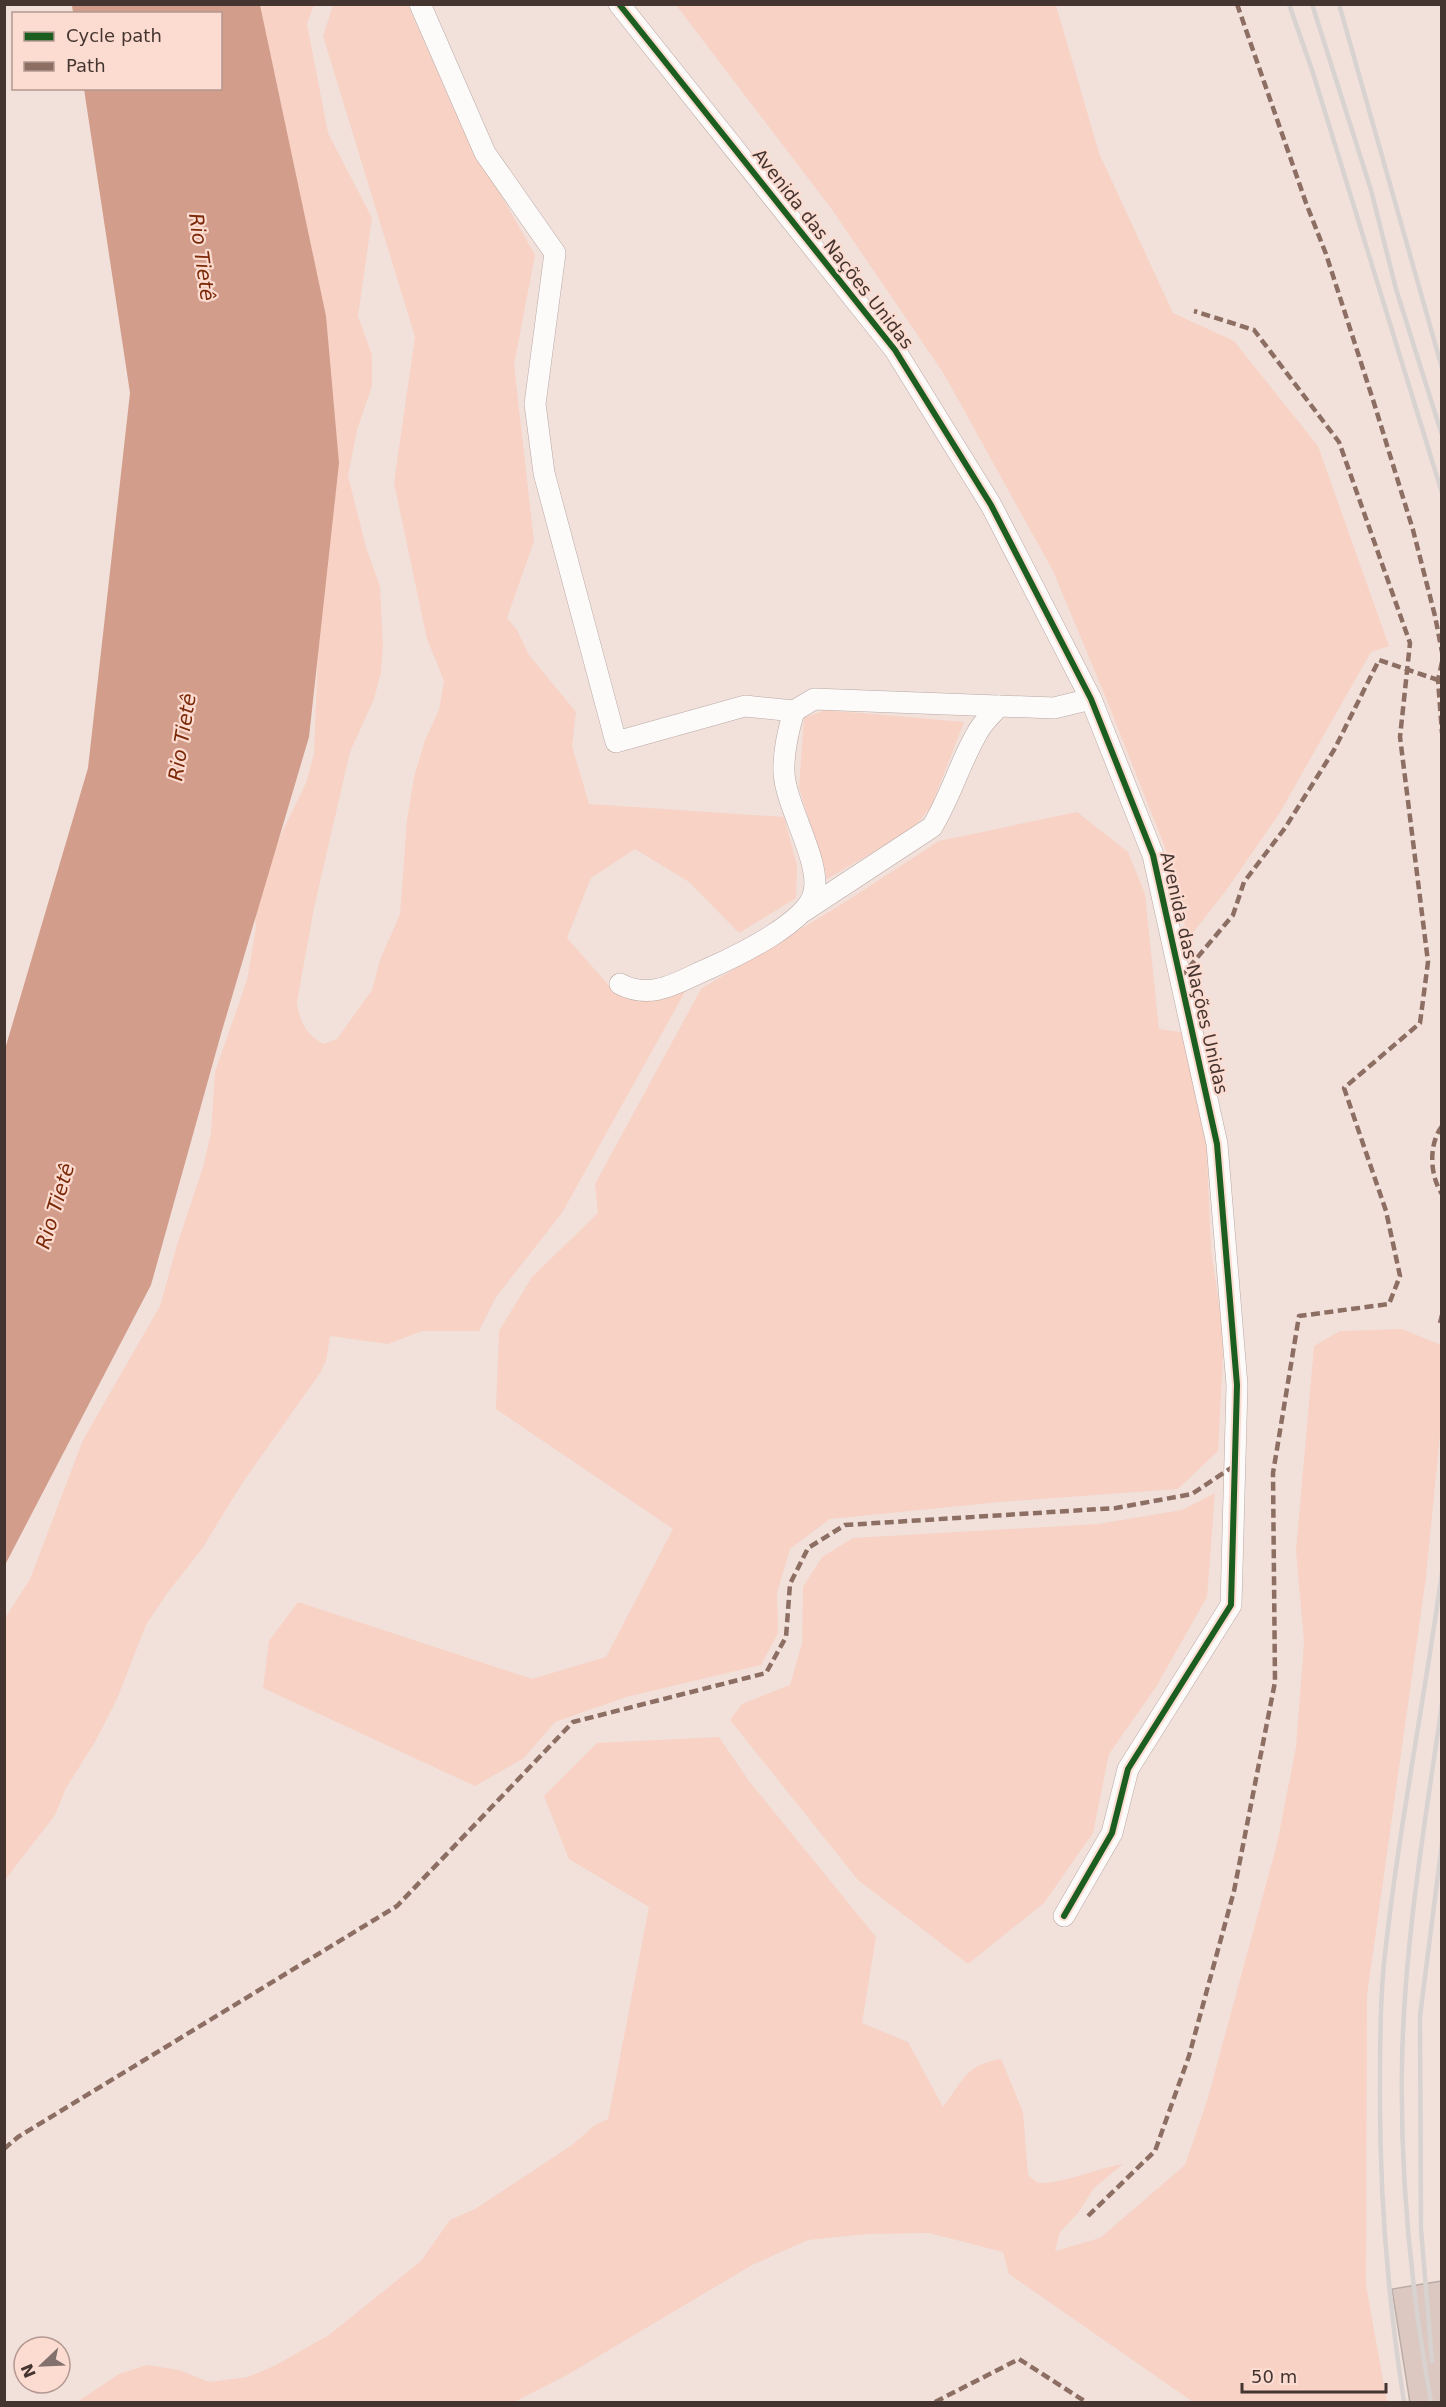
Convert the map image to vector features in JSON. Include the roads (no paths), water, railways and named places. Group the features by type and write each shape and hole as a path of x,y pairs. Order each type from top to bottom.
{"street":[{"path":"420,4 485,153 555,253 535,404 544,473 616,742 745,706 794,711 814,699 1054,708 1091,699"},
{"name":"Avenida das Nações Unidas","path":"619,4 895,351 991,505 1091,699 1153,855 1217,1144 1237,1385 1232,1605 1128,1769 1112,1833 1064,1916"},
{"path":"620,984 635,992 662,988 729,959 932,827 944,808 956,773 977,732 999,706"},
{"path":"794,711 786,741 784,775 814,874 814,893 804,911"}],"water":[{"name":"Rio Tietê","path":"72,5 260,5 326,316 339,463 309,737 221,1034 151,1285 5,1565 5,1049 88,768 130,393 84,90 222,90 222,12 73,12"}],"railway":[{"path":"1289,4 1313,73 1442,493"},
{"path":"1312,4 1371,190 1396,289 1442,435"},
{"path":"1339,4 1442,368"},
{"path":"1404,2402 1393,2321 1383,2203 1380,2122 1381,2008 1396,1865 1442,1572"},
{"path":"1431,2402 1408,2234 1403,2149 1402,2064 1411,1928 1442,1704"},
{"path":"1432,2361 1421,2229 1420,2016 1442,1843"}]}
